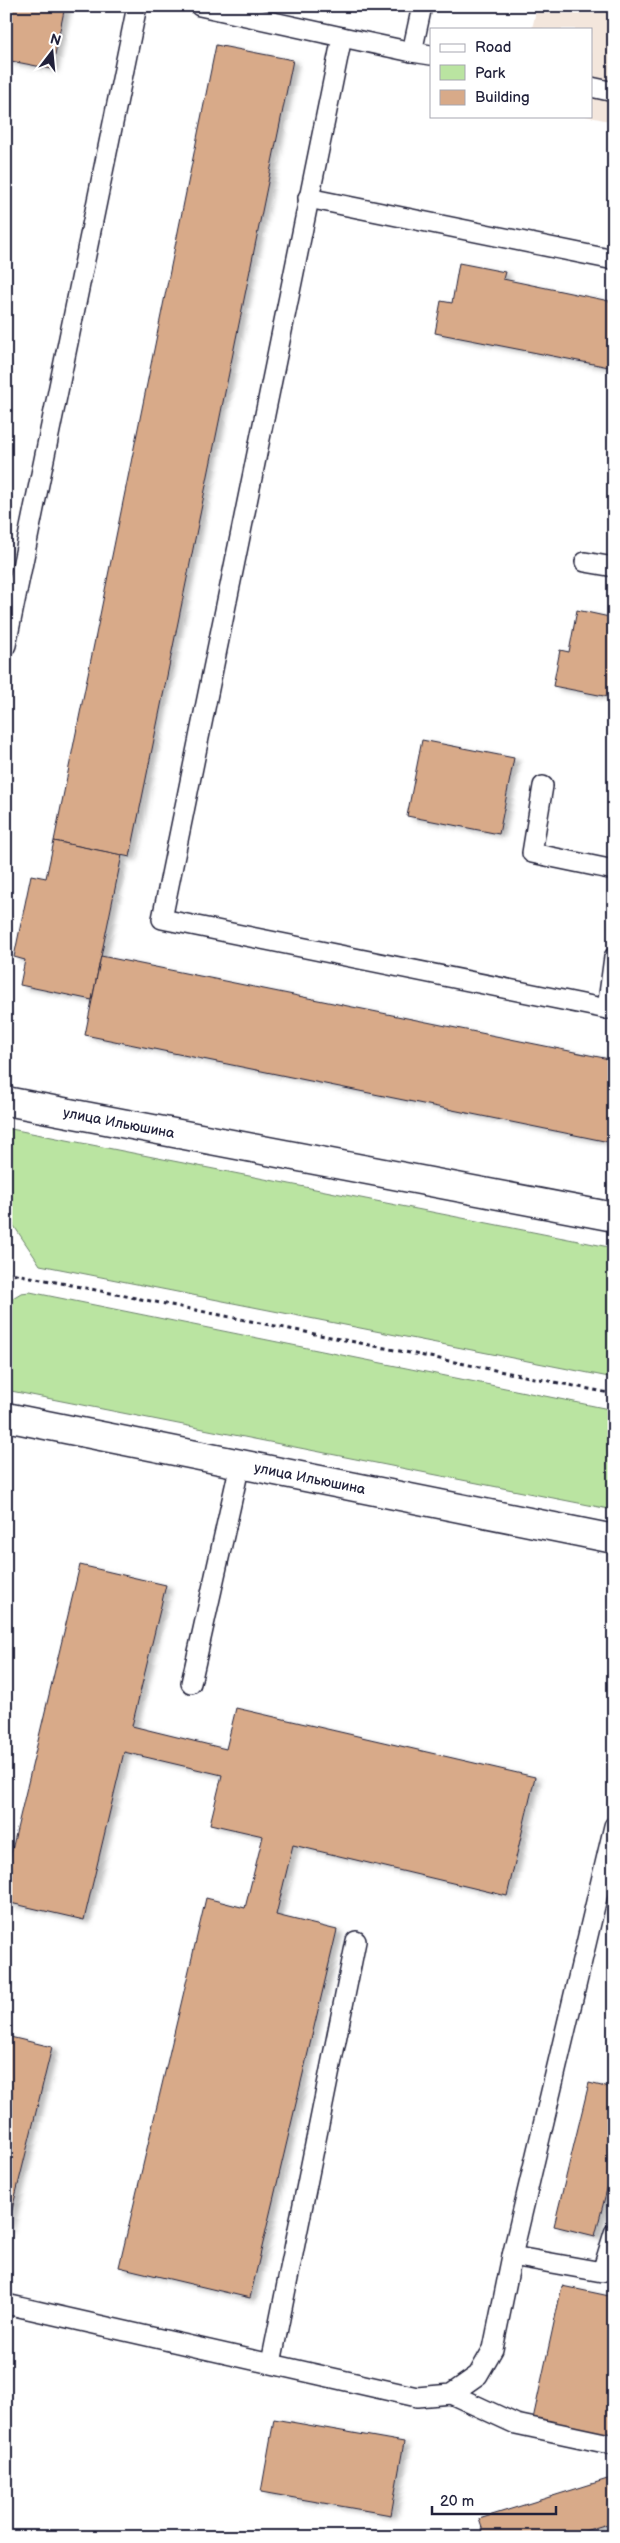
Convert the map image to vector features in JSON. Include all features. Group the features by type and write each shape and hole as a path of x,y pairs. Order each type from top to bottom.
{"street":[{"name":"улица Ильюшина","path":"6,1101 614,1217"},
{"name":"улица Ильюшина","path":"7,1421 240,1464 614,1539"}],"lane":[{"path":"6,645 137,6"},
{"path":"200,6 430,55"},
{"path":"412,52 422,6"},
{"path":"342,36 162,919 610,1006 614,957"},
{"path":"592,87 614,92"},
{"path":"308,198 614,260"},
{"path":"585,562 614,567"},
{"path":"543,786 532,853 614,870"},
{"path":"191,1683 240,1464"},
{"path":"451,2394 478,2375 493,2349 512,2256 614,1826"},
{"path":"270,2363 356,1942"},
{"path":"512,2256 602,2272 614,2233"},
{"path":"6,2304 417,2397 451,2394 516,2424 614,2445"}],"path":[{"path":"6,1272 614,1394"}],"shaded area":[{"path":"537,6 614,6 614,122 592,117 592,28 532,28"}],"green space":[{"path":"6,1128 614,1248 614,1378 40,1265 6,1214"},
{"path":"30,1292 614,1410 614,1510 6,1390 6,1302 21,1293"}],"building":[{"path":"6,6 65,6 52,69 6,60"},
{"path":"216,45 293,60 130,857 54,841"},
{"path":"459,263 505,272 503,279 614,302 614,368 435,333 441,301 452,303"},
{"path":"577,610 614,618 614,698 553,686 560,650 569,652"},
{"path":"422,740 514,758 499,834 407,816"},
{"path":"54,841 122,855 92,1000 20,985 25,960 14,957 31,875 46,878"},
{"path":"101,956 614,1060 614,1143 85,1035"},
{"path":"80,1565 166,1585 132,1726 226,1749 236,1708 535,1777 507,1896 293,1845 276,1915 337,1930 250,2298 119,2267 206,1898 245,1908 263,1836 210,1824 222,1775 124,1752 84,1920 6,1902 6,1875"},
{"path":"6,2036 52,2047 7,2230 6,2230"},
{"path":"589,2083 614,2089 614,2162 595,2236 554,2226"},
{"path":"562,2286 614,2297 614,2437 533,2419"},
{"path":"274,2419 404,2442 391,2515 261,2492"},
{"path":"614,2477 614,2522 565,2537 485,2537 479,2519"}]}
